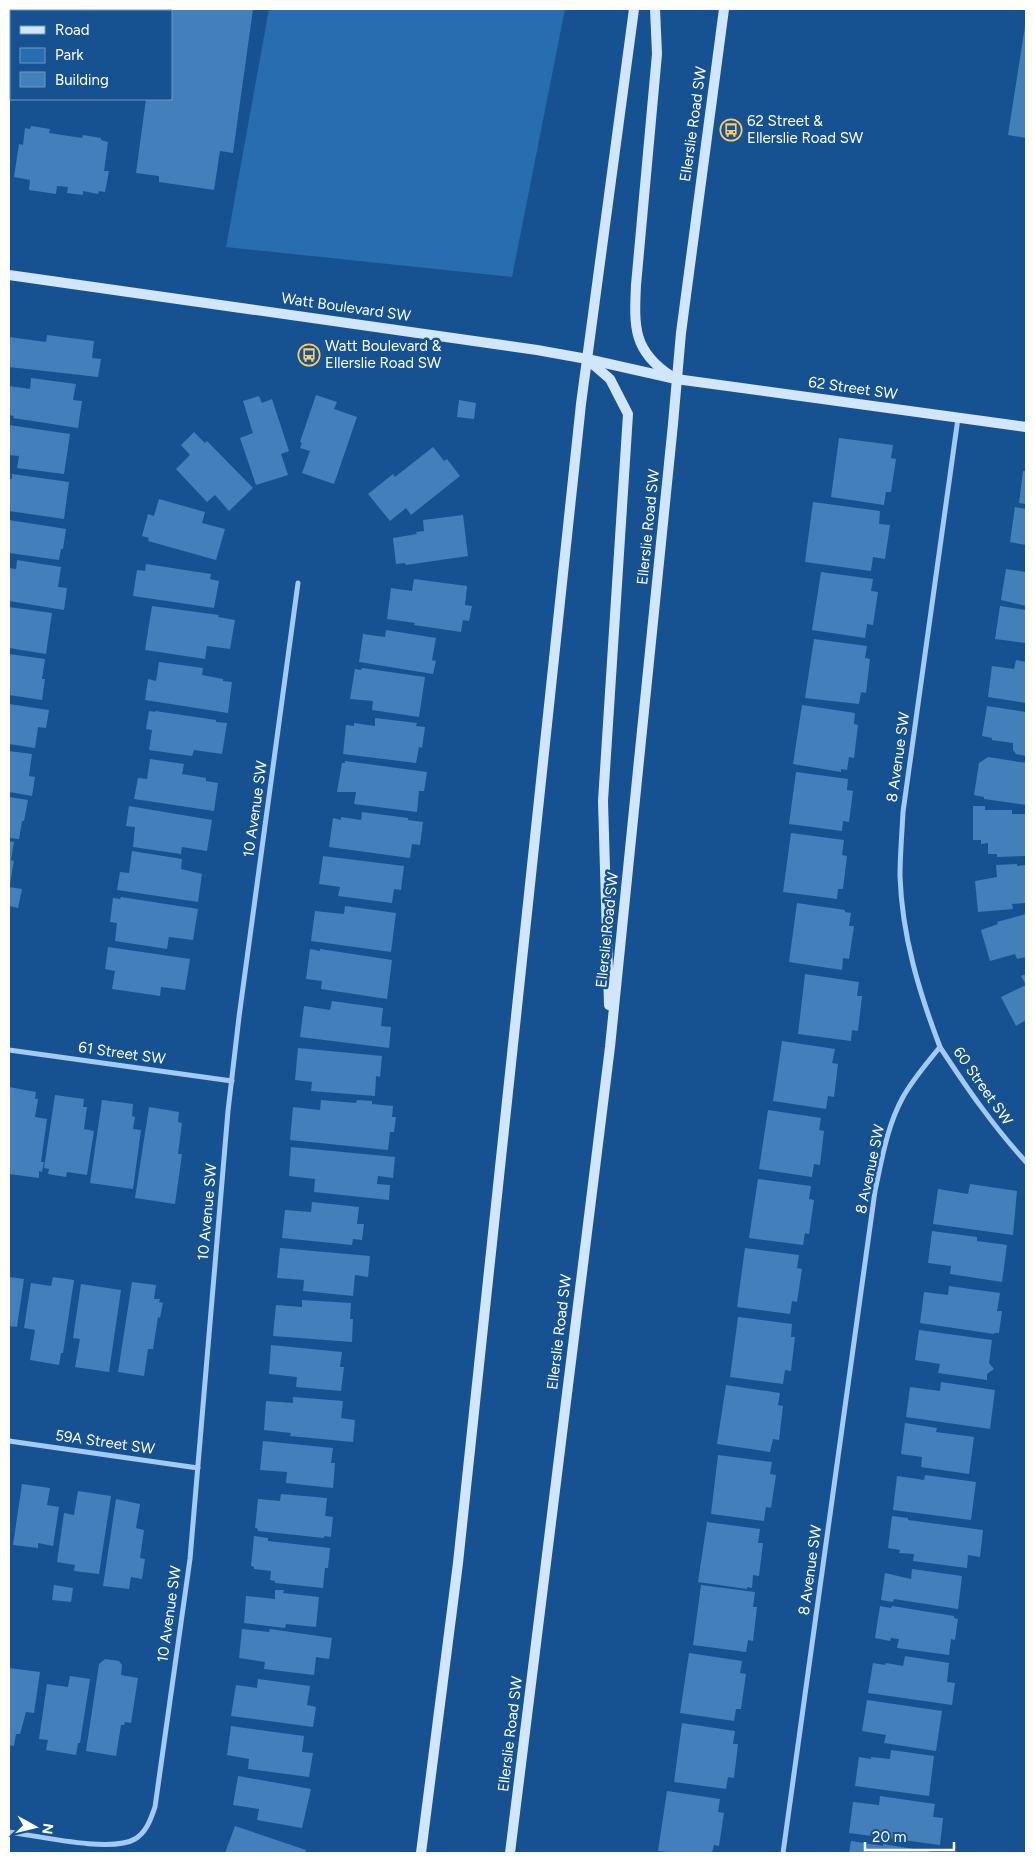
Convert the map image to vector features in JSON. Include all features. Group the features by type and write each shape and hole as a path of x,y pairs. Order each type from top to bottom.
{"main road":[{"path":"420,1853 458,1563 580,414 634,9"},
{"path":"656,9 657,54 634,322 648,357 676,380"},
{"name":"Ellerslie Road SW","path":"510,1853 610,1047 680,333 724,9"},
{"name":"Watt Boulevard SW","path":"9,275 527,348 587,359 676,380"},
{"path":"587,359 610,379 628,414 603,801 610,1047"},
{"name":"62 Street SW","path":"676,380 1026,427"}],"street":[{"name":"8 Avenue SW","path":"783,1853 875,1191 889,1129 903,1098 920,1072 940,1047 924,1003 911,956 904,919 900,877 905,802 958,418"},
{"name":"10 Avenue SW","path":"9,1832 110,1845 123,1844 136,1838 145,1830 155,1807 190,1559 239,1017 298,583"},
{"name":"60 Street SW","path":"940,1047 974,1100 1026,1162"},
{"name":"61 Street SW","path":"9,1050 232,1082"},
{"name":"59A Street SW","path":"9,1441 198,1468"}],"green space":[{"path":"269,9 565,9 512,277 226,247"}],"building":[{"path":"253,9 233,153 220,151 214,190 159,182 159,176 136,173 146,100 172,100 172,10 159,10"},
{"path":"1026,26 1026,138 1008,135"},
{"path":"31,126 50,129 49,133 82,138 83,135 101,138 101,140 108,142 104,171 109,171 105,192 99,191 98,194 83,191 83,195 67,193 68,187 57,186 56,194 29,190 30,180 14,177 19,144 23,145 25,128 30,129"},
{"path":"47,335 94,341 92,358 101,359 98,377 9,367 9,337 46,342"},
{"path":"31,378 76,384 73,400 82,401 78,428 13,418 14,416 9,415 9,386 30,389"},
{"path":"316,395 337,402 334,409 357,417 334,484 302,473 310,451 300,448 302,443 300,442"},
{"path":"259,396 262,403 272,399 289,451 281,454 288,475 256,485 240,438 253,433 243,401"},
{"path":"459,400 476,403 474,419 457,417"},
{"path":"9,425 70,434 64,474 17,468 19,456 9,455"},
{"path":"194,432 205,443 207,441 253,488 229,511 215,495 207,502 176,469 190,455 181,445"},
{"path":"839,438 893,445 891,458 896,459 891,492 886,492 884,505 831,497"},
{"path":"433,447 444,461 447,459 460,476 411,515 406,508 390,521 368,494 393,474 395,477"},
{"path":"1023,471 1026,471 1026,504 1019,503"},
{"path":"12,474 69,482 64,519 9,511 9,479 12,479"},
{"path":"159,499 205,512 202,523 225,529 216,560 148,541 149,538 142,536 148,514 154,516"},
{"path":"813,502 880,511 879,524 890,525 885,559 873,557 871,571 805,562"},
{"path":"1015,507 1026,509 1026,545 1010,542"},
{"path":"463,515 468,556 406,565 405,563 396,564 393,538 424,531 423,520"},
{"path":"9,520 66,529 59,560 9,553"},
{"path":"17,560 61,567 58,587 67,588 64,610 9,601 9,568 16,569"},
{"path":"146,564 211,574 210,579 219,581 214,608 133,596 137,570 145,571"},
{"path":"1006,569 1026,572 1026,606 1001,600"},
{"path":"821,572 873,579 871,591 878,592 873,625 867,624 865,638 812,630"},
{"path":"414,579 467,586 465,605 472,606 469,621 463,620 461,632 387,619 391,588 412,591"},
{"path":"152,606 219,615 218,617 235,620 230,649 207,646 205,659 145,650"},
{"path":"1000,606 1026,610 1026,643 995,639"},
{"path":"9,607 52,613 46,654 9,648"},
{"path":"386,630 436,638 432,660 436,661 433,674 359,662 363,634 385,637"},
{"path":"814,639 867,646 865,658 870,659 866,693 861,692 859,704 805,698"},
{"path":"9,654 45,659 42,679 45,679 42,700 9,695"},
{"path":"1016,660 1026,662 1026,703 988,697 992,666 1014,669"},
{"path":"159,662 203,668 202,675 232,682 228,713 145,700 148,679 156,681"},
{"path":"362,668 425,677 419,717 372,710 373,701 350,699 355,669 361,670"},
{"path":"9,704 49,710 46,728 38,727 35,748 9,744"},
{"path":"802,705 855,713 854,724 858,725 854,758 849,757 847,770 841,769 841,772 793,764"},
{"path":"987,706 1026,712 1026,756 1016,754 1013,750 1013,743 992,740 992,738 982,736"},
{"path":"149,711 227,723 222,754 194,750 192,756 149,750 152,730 146,729"},
{"path":"375,718 417,723 416,726 425,727 422,748 419,747 416,763 343,754 346,725 354,726 354,723 375,726"},
{"path":"9,751 32,754 29,776 35,777 32,796 9,792"},
{"path":"988,757 1026,763 1026,805 984,799 984,797 974,795 979,763"},
{"path":"150,759 184,764 182,774 206,778 206,781 218,783 214,811 134,799 138,778 147,779"},
{"path":"345,761 427,772 424,791 419,791 417,812 354,804 356,792 337,792 342,763 345,763"},
{"path":"796,772 848,779 847,790 853,791 849,822 843,821 842,831 789,824"},
{"path":"9,797 28,800 19,839 9,838"},
{"path":"129,806 212,820 207,851 182,847 181,854 133,847 135,827 126,826"},
{"path":"973,806 985,806 985,810 1012,810 1012,814 1026,814 1026,856 997,857 997,854 988,854 988,843 981,844 981,840 973,840"},
{"path":"362,812 408,818 408,820 423,822 420,845 412,844 410,858 329,847 333,818 341,820 341,817 361,820"},
{"path":"791,833 844,840 842,855 847,856 843,889 838,889 837,899 783,892"},
{"path":"9,841 14,842 11,860 14,861 10,884 9,883"},
{"path":"132,851 182,859 181,869 202,874 198,902 117,890 120,872 129,873"},
{"path":"323,856 404,866 401,890 394,889 392,903 338,896 340,887 319,884"},
{"path":"1017,864 1017,866 1026,865 1026,903 1012,904 1013,909 978,912 975,881 997,877 996,865"},
{"path":"9,887 22,889 18,908 9,906"},
{"path":"121,897 198,909 193,940 169,937 167,949 115,941 117,923 110,922 113,898 120,899"},
{"path":"797,903 845,910 845,912 851,913 849,926 854,926 849,959 843,958 842,970 789,962"},
{"path":"345,906 396,913 391,952 311,941 315,911 344,914"},
{"path":"1026,914 1026,957 1017,959 1015,954 990,961 981,930 998,924 997,922"},
{"path":"108,947 190,959 185,990 161,987 160,996 112,989 115,971 105,969"},
{"path":"310,949 392,960 387,999 321,989 322,981 306,979"},
{"path":"805,974 859,982 857,996 862,996 858,1031 852,1030 851,1041 798,1034"},
{"path":"1026,974 1026,985 1021,976"},
{"path":"1026,985 1026,1020 1016,1026 1001,997"},
{"path":"332,1001 383,1008 381,1026 391,1027 389,1048 300,1037 304,1006 330,1010"},
{"path":"782,1041 835,1049 832,1063 838,1064 834,1097 828,1096 826,1109 773,1101"},
{"path":"298,1048 382,1056 380,1077 376,1076 375,1096 311,1091 312,1082 295,1080"},
{"path":"9,1087 36,1092 35,1099 38,1099 35,1117 47,1119 41,1162 44,1162 42,1172 39,1171 39,1178 9,1174"},
{"path":"55,1095 84,1099 83,1107 87,1107 84,1129 94,1131 87,1175 67,1172 66,1177 48,1174 49,1169 44,1168"},
{"path":"102,1100 133,1104 132,1116 135,1117 133,1129 141,1130 133,1189 90,1183"},
{"path":"321,1100 356,1103 357,1100 372,1101 372,1104 393,1106 392,1117 396,1117 394,1132 390,1132 388,1150 290,1140 293,1107 320,1110"},
{"path":"149,1107 179,1112 178,1122 182,1123 178,1154 182,1154 175,1204 135,1198"},
{"path":"768,1110 821,1118 819,1130 824,1131 820,1165 814,1164 812,1177 759,1169"},
{"path":"291,1147 395,1157 393,1178 378,1176 377,1184 390,1185 389,1200 314,1192 315,1179 289,1176"},
{"path":"758,1179 811,1186 809,1199 814,1200 809,1234 805,1233 803,1245 749,1238"},
{"path":"970,1184 1017,1191 1013,1235 933,1224 938,1189 968,1194"},
{"path":"312,1202 359,1207 357,1224 364,1224 362,1240 353,1239 352,1245 282,1238 285,1210 311,1212"},
{"path":"932,1231 977,1237 977,1241 1007,1245 1002,1282 950,1274 951,1266 928,1263"},
{"path":"280,1248 370,1256 368,1277 355,1275 353,1296 303,1291 304,1280 277,1278"},
{"path":"745,1248 799,1255 797,1268 802,1269 797,1302 792,1301 790,1314 737,1307"},
{"path":"9,1277 24,1279 17,1327 9,1326"},
{"path":"53,1277 74,1280 63,1353 61,1353 59,1365 30,1360 35,1330 24,1328 31,1283 51,1286"},
{"path":"132,1282 156,1285 154,1299 160,1299 159,1302 163,1303 160,1318 158,1317 153,1349 148,1349 144,1376 118,1372"},
{"path":"81,1284 121,1290 109,1372 75,1367 80,1339 73,1338"},
{"path":"949,1286 1000,1293 997,1311 1002,1311 999,1333 994,1334 920,1323 924,1292 948,1295"},
{"path":"302,1300 351,1303 350,1319 353,1319 352,1342 273,1336 276,1305 302,1307"},
{"path":"738,1317 792,1324 791,1337 795,1337 791,1371 785,1370 783,1384 730,1377"},
{"path":"919,1330 992,1340 989,1363 994,1369 987,1374 987,1380 938,1373 940,1364 915,1360"},
{"path":"271,1345 342,1352 340,1367 344,1367 341,1391 296,1387 297,1377 269,1374"},
{"path":"941,1382 995,1390 990,1429 906,1417 910,1387 940,1391"},
{"path":"726,1385 780,1393 778,1405 783,1406 779,1440 773,1439 770,1452 717,1444"},
{"path":"293,1397 343,1401 341,1418 355,1420 353,1442 290,1436 291,1433 264,1430 266,1401 293,1403"},
{"path":"905,1423 937,1428 936,1432 974,1437 969,1474 921,1467 922,1457 901,1454"},
{"path":"263,1441 333,1448 331,1463 335,1463 333,1488 286,1483 287,1472 260,1470"},
{"path":"718,1455 772,1462 770,1474 776,1475 771,1508 766,1507 764,1521 711,1514"},
{"path":"925,1475 976,1482 971,1520 893,1510 897,1476 924,1480"},
{"path":"22,1484 50,1488 47,1505 59,1507 53,1546 38,1543 38,1548 13,1545"},
{"path":"78,1491 111,1496 99,1574 74,1571 75,1565 57,1562 64,1513 74,1515"},
{"path":"281,1494 327,1498 325,1516 333,1517 331,1537 324,1536 324,1538 258,1531 255,1528 258,1499 280,1501"},
{"path":"116,1499 140,1504 136,1528 144,1530 140,1558 145,1559 142,1579 131,1577 129,1589 103,1586"},
{"path":"892,1516 908,1518 908,1520 983,1530 980,1557 968,1555 967,1568 913,1561 914,1554 899,1553 900,1550 888,1548"},
{"path":"707,1522 760,1529 758,1543 763,1543 759,1576 753,1575 752,1588 747,1587 747,1589 698,1582"},
{"path":"254,1536 268,1538 268,1541 330,1548 323,1588 275,1583 275,1581 270,1580 271,1571 254,1569 251,1566"},
{"path":"912,1569 962,1576 958,1609 894,1599 893,1602 881,1600 885,1573 911,1579"},
{"path":"54,1585 73,1588 71,1602 52,1600"},
{"path":"701,1585 755,1592 753,1607 757,1607 753,1641 748,1640 746,1652 693,1645"},
{"path":"275,1590 284,1590 283,1593 319,1597 316,1627 286,1624 285,1628 244,1623 246,1596 275,1599"},
{"path":"880,1606 891,1608 892,1606 954,1616 954,1618 958,1619 955,1640 951,1639 949,1655 897,1648 899,1639 891,1638 890,1641 875,1638"},
{"path":"242,1629 269,1632 270,1629 332,1638 329,1659 316,1657 314,1675 264,1669 265,1662 239,1658"},
{"path":"689,1653 742,1661 740,1673 746,1674 741,1709 736,1709 734,1721 680,1713"},
{"path":"905,1656 949,1663 947,1682 955,1683 952,1705 868,1693 873,1663 903,1666"},
{"path":"105,1659 119,1661 122,1665 121,1675 138,1678 131,1723 125,1722 124,1725 121,1725 116,1756 86,1751 99,1664"},
{"path":"9,1668 40,1672 34,1713 26,1712 20,1734 16,1734 14,1746 9,1745"},
{"path":"70,1676 90,1679 80,1743 78,1743 76,1755 46,1750 48,1740 39,1739 47,1684 68,1687"},
{"path":"258,1679 310,1686 307,1705 316,1707 313,1727 231,1716 236,1685 257,1688"},
{"path":"867,1700 942,1711 936,1751 884,1743 886,1735 862,1731"},
{"path":"682,1723 735,1731 733,1744 738,1744 734,1778 728,1777 726,1789 674,1782"},
{"path":"231,1726 304,1736 302,1752 313,1753 309,1777 248,1769 249,1759 227,1755"},
{"path":"891,1750 934,1756 929,1796 855,1786 859,1757 890,1759"},
{"path":"238,1776 311,1789 302,1828 257,1820 259,1809 233,1805"},
{"path":"667,1791 720,1799 718,1812 724,1813 719,1846 714,1845 712,1853 658,1851"},
{"path":"880,1796 935,1804 933,1817 943,1818 940,1845 849,1833 853,1802 879,1805"},
{"path":"235,1826 306,1850 305,1853 225,1853"},
{"path":"851,1841 883,1846 883,1844 932,1853 849,1853"}],"place":[{"name":"62 Street & Ellerslie Road SW","path":"731,130"},
{"name":"Watt Boulevard & Ellerslie Road SW","path":"309,355"}]}
